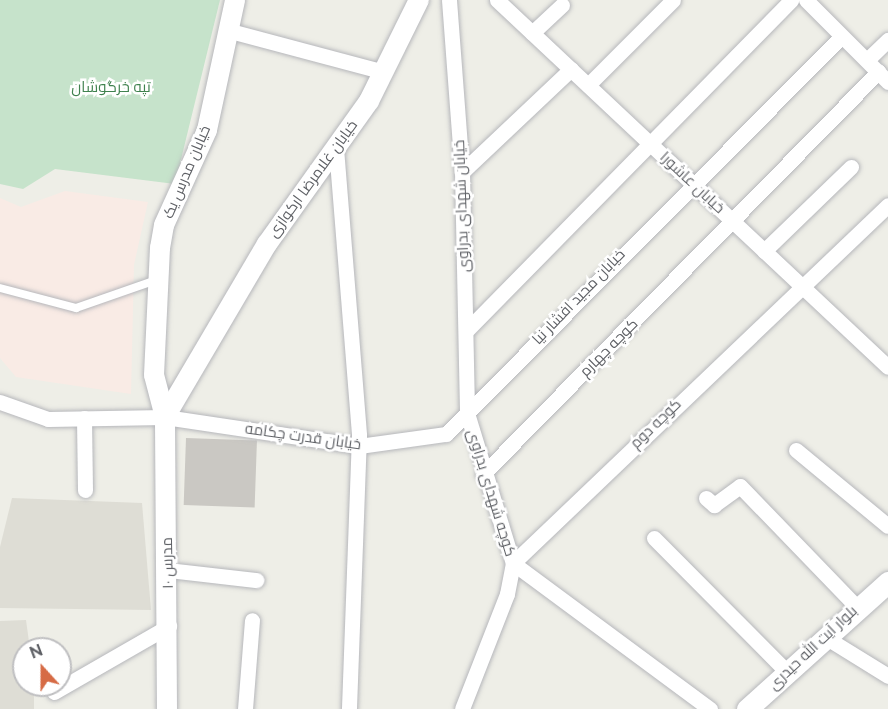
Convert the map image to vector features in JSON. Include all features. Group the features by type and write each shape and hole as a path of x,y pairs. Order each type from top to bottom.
{"main road":[{"name":"بلوار آیت الله حیدری","path":"747,709 885,581"}],"street":[{"name":"خیابان مدرس یک","path":"165,417 154,375 158,279 164,225 207,130 235,0"},
{"name":"خیابان غلامرضا ارکوازی","path":"165,417 267,244 336,148 384,72 419,0"},
{"name":"خیابان شهدای بدراوی","path":"449,0 462,172 467,412"},
{"name":"خیابان عاشورا","path":"497,0 888,367"},
{"path":"588,85 673,0"},
{"path":"466,331 791,0"},
{"path":"806,0 883,77"},
{"path":"532,33 562,4"},
{"path":"230,31 384,72"},
{"name":"خیابان مجید افشار نیا","path":"467,412 691,182 841,37"},
{"path":"867,60 888,40"},
{"path":"462,172 571,69"},
{"name":"کوچه چهارم","path":"483,474 883,77"},
{"path":"336,148 360,440 349,709"},
{"path":"764,251 850,167"},
{"name":"کوچه دوم","path":"513,563 800,284 888,205"},
{"name":"خیابان قدرت چکامه","path":"0,402 48,419 165,417 360,440 446,434 467,412"},
{"name":"کوچه شهدای بدراوی","path":"462,709 507,594 513,563 483,474 467,412"},
{"name":"مدرس ۱۰","path":"165,417 169,626 167,709"},
{"path":"84,418 86,490"},
{"path":"796,450 888,526"},
{"path":"706,498 714,505 740,486 857,607"},
{"path":"654,538 787,672"},
{"path":"513,563 710,709"},
{"path":"168,570 256,580"},
{"path":"245,709 252,620"},
{"path":"72,682 169,626"},
{"path":"825,637 888,676"}],"lane":[{"path":"0,288 76,308 158,279"}],"shaded area":[{"path":"65,191 148,202 134,265 131,394 16,377 0,358 0,198 21,207"},
{"path":"12,498 142,503 151,610 0,608 0,547"},
{"path":"26,620 28,637 12,637 12,697 34,697 34,709 0,709 0,621"}],"green space":[{"name":"تپه خرگوشان","path":"0,0 220,0 175,184 55,169 23,189 0,184"}],"building":[{"path":"186,438 257,440 255,507 184,505"}]}
